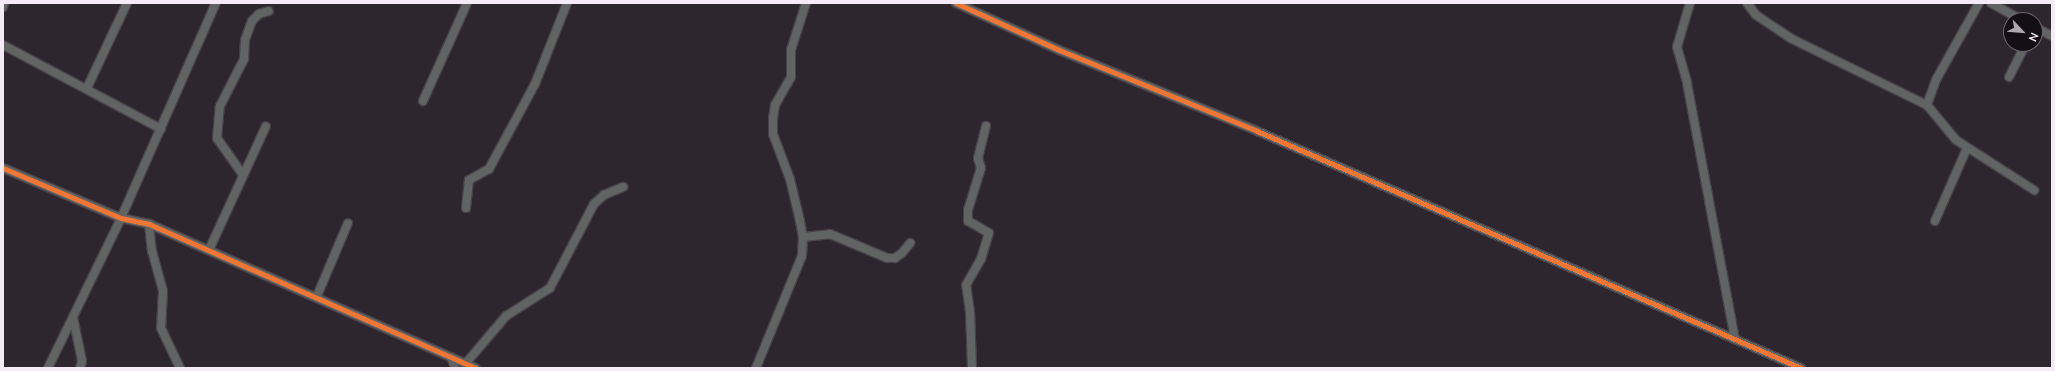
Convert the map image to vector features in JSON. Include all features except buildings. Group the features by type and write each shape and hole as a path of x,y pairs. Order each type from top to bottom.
{"street":[{"path":"3,7 4,3"},
{"path":"87,88 127,3"},
{"path":"48,368 121,218 216,3"},
{"path":"423,101 467,3"},
{"path":"466,208 469,180 489,169 535,84 568,3"},
{"path":"756,368 802,256 803,237 790,179 773,134 773,119 776,105 791,77 791,50 806,3"},
{"path":"956,3 1059,50 1257,131 1801,368"},
{"path":"1690,3 1677,47 1687,83 1735,340"},
{"path":"1747,3 1756,15 1792,39 1884,82 1927,105 1956,140 2034,190"},
{"path":"1927,105 1936,80 1979,3"},
{"path":"1991,3 2007,12"},
{"path":"243,175 217,138 220,106 244,59 245,40 252,21 259,14 269,11"},
{"path":"2043,31 2052,36"},
{"path":"3,45 161,128"},
{"path":"2010,77 2022,52"},
{"path":"209,250 266,126"},
{"path":"972,368 970,312 966,285 980,259 989,233 968,221 968,210 981,168 978,158 986,126"},
{"path":"1935,221 1967,148"},
{"path":"3,168 121,218 149,224 317,296 476,368"},
{"path":"466,363 506,316 550,288 594,204 604,195 623,186"},
{"path":"317,296 348,223"},
{"path":"149,224 152,251 163,291 161,328 180,368"},
{"path":"803,237 830,234 887,258 895,258 902,253 910,243"},
{"path":"73,317 82,361 80,368"},
{"path":"451,357 454,367"}],"cycle path":[{"path":"956,3 1059,50 1257,131 1801,368"},
{"path":"3,168 121,218 149,224 476,368"}]}
